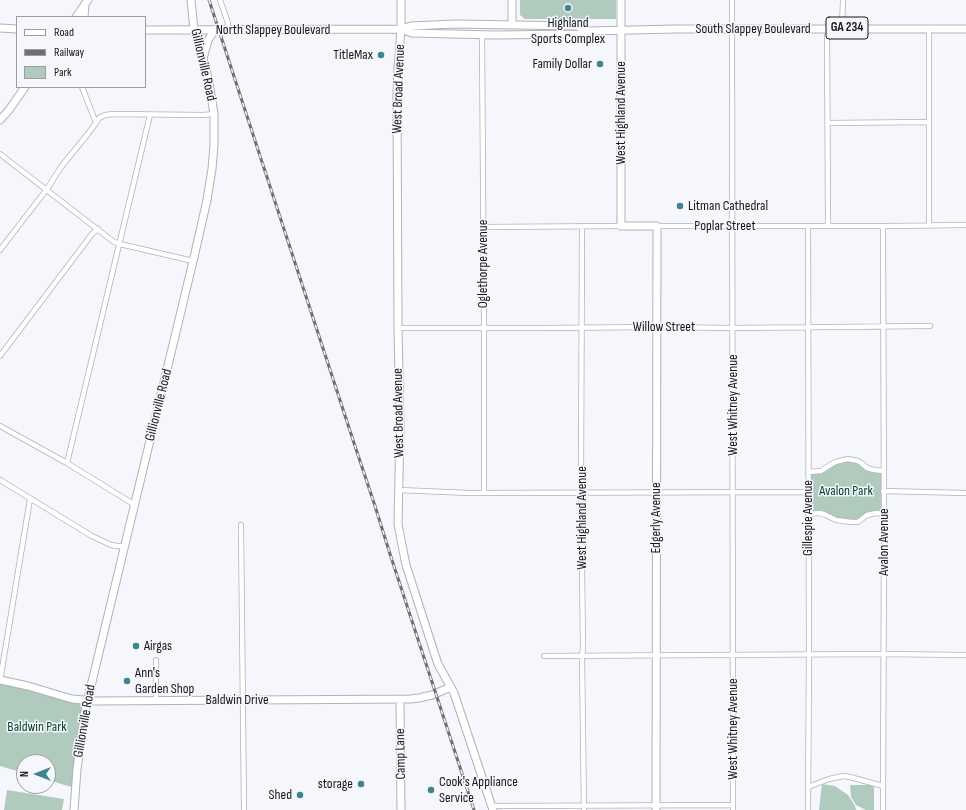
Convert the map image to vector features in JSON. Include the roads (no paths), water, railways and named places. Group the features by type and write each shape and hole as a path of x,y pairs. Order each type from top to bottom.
{"street":[{"name":"Gillionville Road","path":"74,810 80,738 87,701 193,261 207,200 212,169 214,114 203,59 194,30 191,0"},
{"path":"220,0 228,23 227,30"},
{"name":"West Broad Avenue","path":"401,0 401,29 397,94 400,425 398,524 406,565 438,664 454,694 493,808"},
{"path":"512,0 512,25 526,34"},
{"name":"West Highland Avenue","path":"620,226 621,0"},
{"name":"West Whitney Avenue","path":"732,0 733,808"},
{"path":"842,28 843,0"},
{"path":"77,16 87,2"},
{"path":"84,16 87,2"},
{"name":"North Slappey Boulevard","path":"146,30 401,29 411,26 455,24 512,25"},
{"path":"498,35 512,25"},
{"name":"South Slappey Boulevard","path":"512,25 578,26 588,31"},
{"path":"0,28 16,28"},
{"path":"827,28 828,226"},
{"path":"929,28 929,225"},
{"name":"South Slappey Boulevard","path":"498,35 579,34 588,31 676,29 966,28"},
{"name":"North Slappey Boulevard","path":"401,29 412,33 498,35"},
{"path":"203,59 208,40 215,30"},
{"name":"Oglethorpe Avenue","path":"482,35 484,492"},
{"path":"0,120 24,88"},
{"path":"82,88 96,123"},
{"path":"0,250 99,118 104,115 112,114 214,114"},
{"path":"67,463 150,115"},
{"path":"828,123 929,122"},
{"path":"0,154 114,242 193,261"},
{"name":"Poplar Street","path":"483,227 966,225"},
{"name":"Edgerly Avenue","path":"656,808 657,226"},
{"name":"Gillespie Avenue","path":"808,226 808,810"},
{"name":"Avalon Avenue","path":"883,226 884,810"},
{"name":"West Highland Avenue","path":"582,227 582,656 584,808"},
{"path":"0,356 98,229"},
{"name":"Willow Street","path":"398,328 732,328 930,326"},
{"path":"0,426 67,463 135,504"},
{"path":"808,472 821,471 835,462 848,459 858,461 867,468 883,471"},
{"path":"0,480 103,542 125,547"},
{"path":"399,490 463,493 808,492"},
{"path":"884,491 966,493"},
{"path":"0,681 30,499"},
{"path":"808,514 820,513 836,520 851,522 858,522 867,514 884,514"},
{"path":"241,525 244,810"},
{"path":"544,656 966,655"},
{"path":"156,660 156,700"},
{"name":"Baldwin Drive","path":"0,681 28,686 72,699 87,701 400,699 419,698 451,687"},
{"name":"Camp Lane","path":"400,699 401,810"},
{"path":"808,787 829,779 843,776 884,786"},
{"path":"493,808 733,808"}],"railway":[{"path":"209,0 474,810"}],"place":[{"name":"Highland Sports Complex","path":"568,8"},
{"name":"TitleMax","path":"381,55"},
{"name":"Family Dollar","path":"600,64"},
{"name":"Litman Cathedral","path":"680,206"},
{"name":"Airgas","path":"136,646"},
{"name":"Ann's Garden Shop","path":"127,681"},
{"name":"storage","path":"361,784"},
{"name":"Cook's Appliance Service","path":"431,790"},
{"name":"Shed","path":"300,795"}],"park label":[{"name":"Avalon Park","path":"846,491"},
{"name":"Baldwin Park","path":"37,727"}]}
